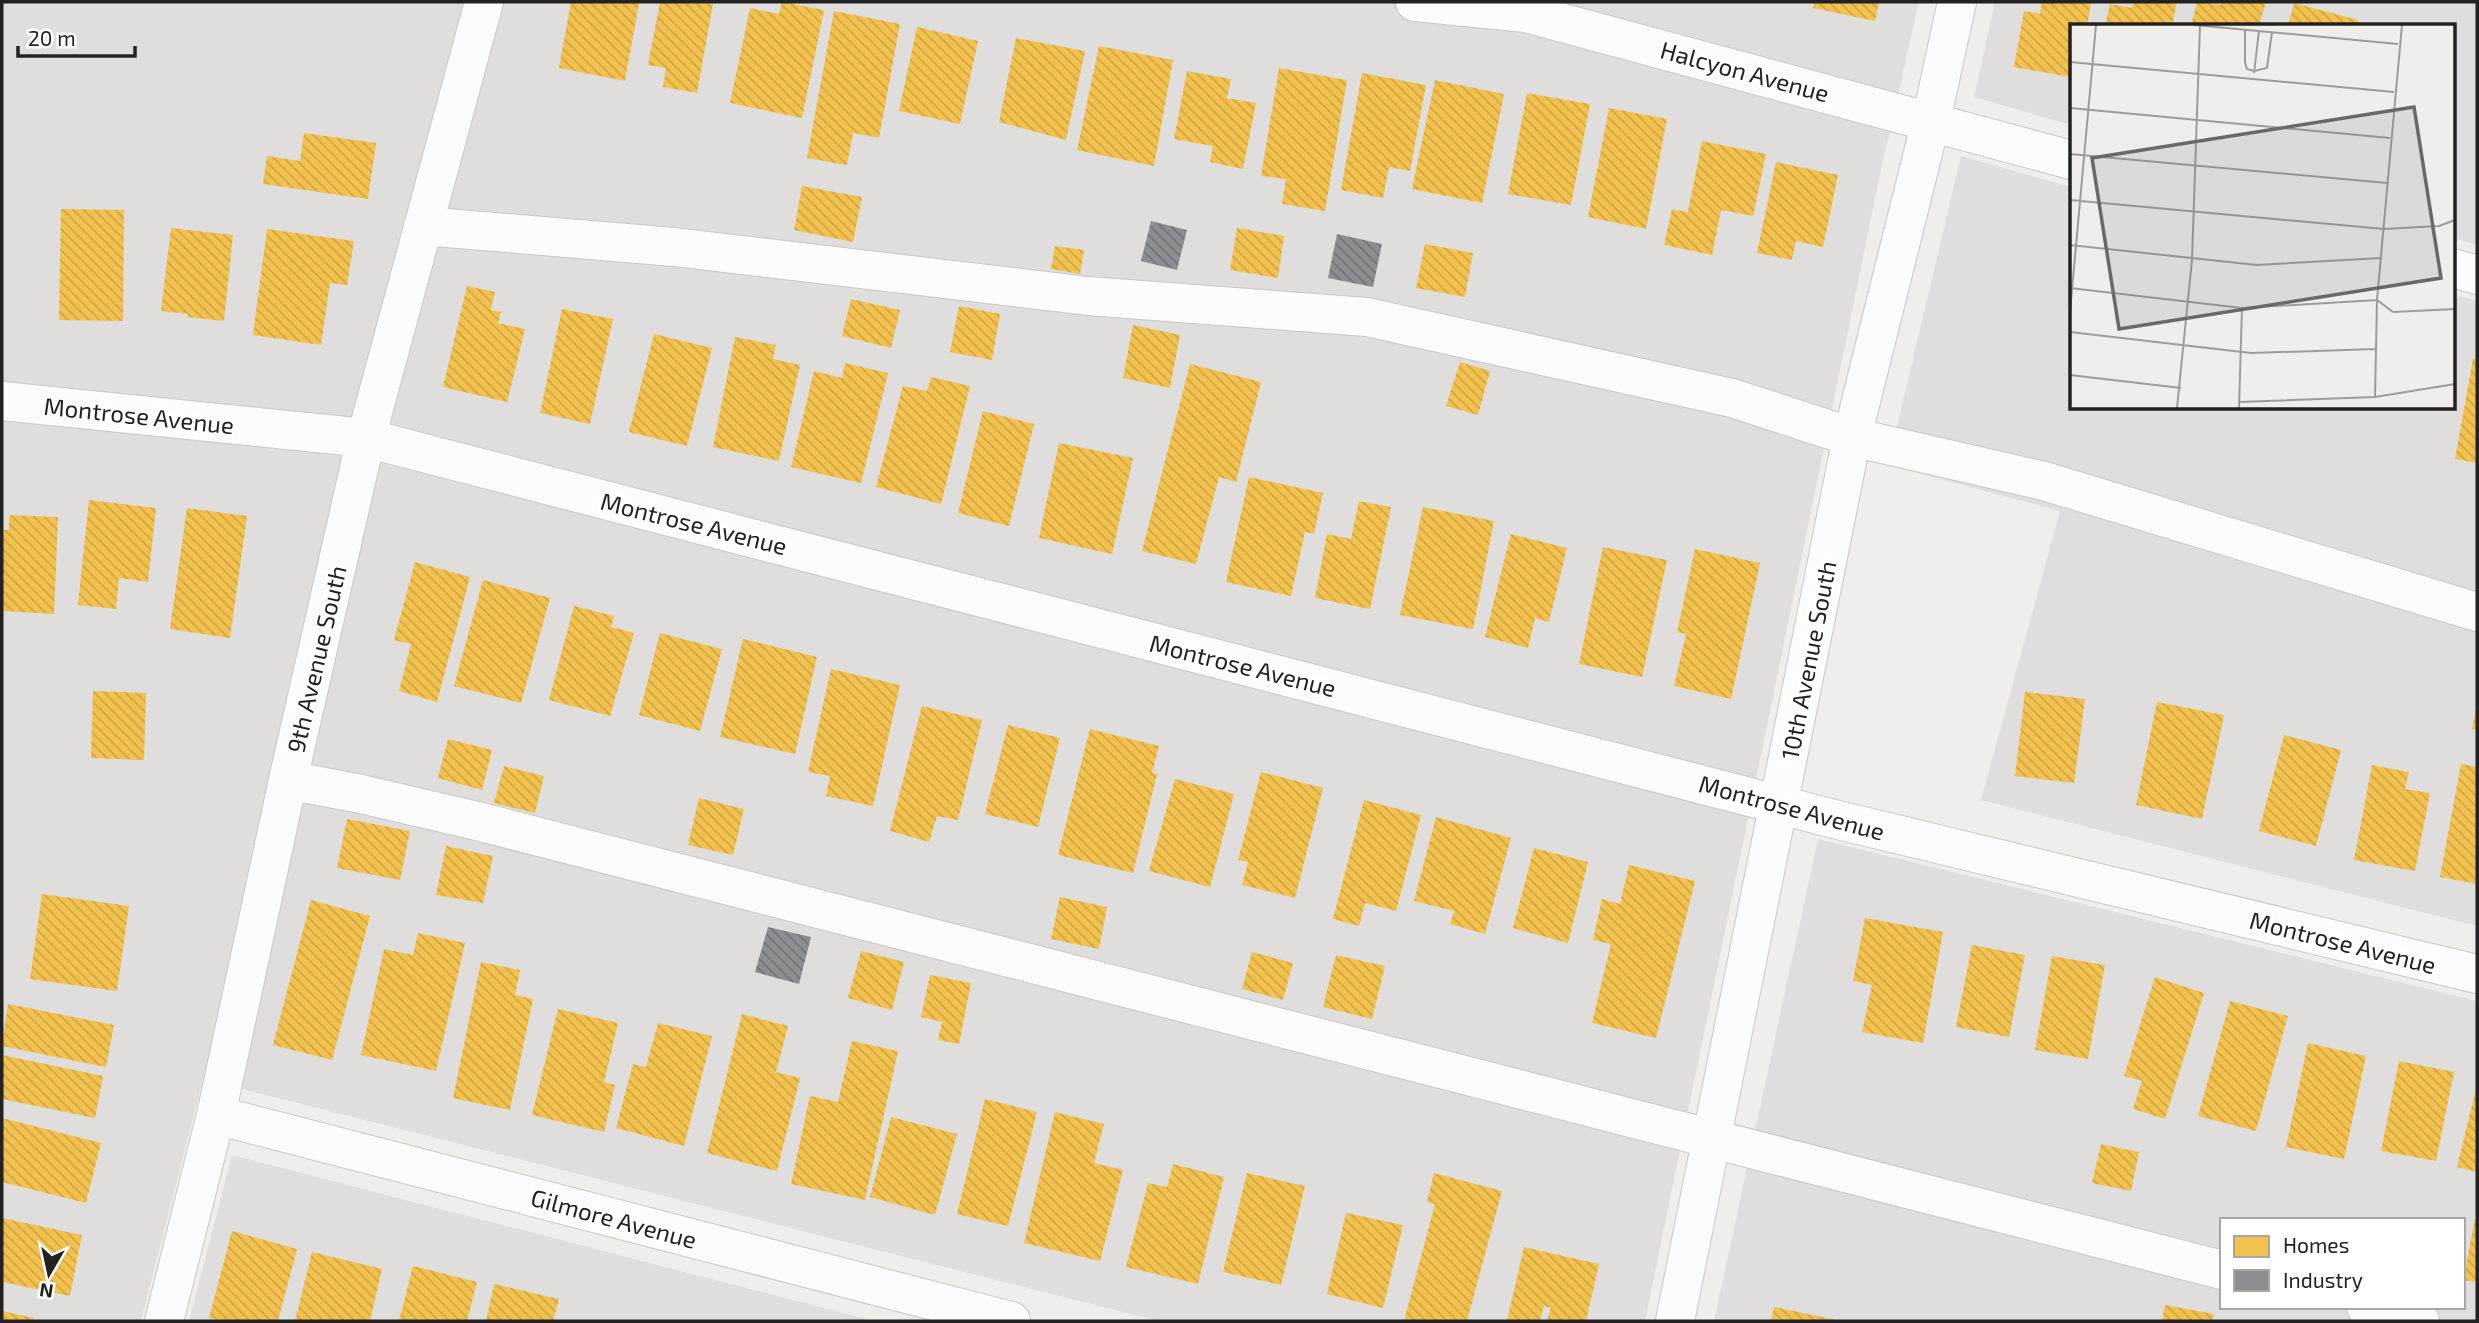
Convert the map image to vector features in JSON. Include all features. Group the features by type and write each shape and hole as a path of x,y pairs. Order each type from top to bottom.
{"street":[{"name":"9th Avenue South","path":"163,1321 216,1115 288,780 366,438 484,2"},
{"name":"Halcyon Avenue","path":"1415,2 1527,7 2070,160"},
{"name":"10th Avenue South","path":"1675,1321 1852,437 1931,121 1957,2"},
{"path":"423,226 674,247 1088,296 1367,317 1732,398 1852,437 2044,481 2477,612"},
{"path":"2454,268 2477,275"},
{"name":"Montrose Avenue","path":"2,401 366,438 1834,819 2477,974"},
{"path":"288,780 477,821 2220,1269"},
{"name":"Gilmore Avenue","path":"216,1115 1011,1321"},
{"path":"2374,1309 2420,1321"}],"shaded area":[{"path":"2,2 1919,2 1882,165 1645,1321 1158,1321 203,1079 141,1321 2,1321"},
{"path":"1995,2 2477,2 2477,245 2454,238 2454,24 2070,24 2070,125 1974,97"},
{"path":"1961,156 2070,187 2070,410 2454,410 2454,294 2477,301 2477,926 1981,800 2060,511 1888,465"},
{"path":"1818,839 2477,1001 2477,1321 1714,1321"},
{"path":"232,1155 874,1321 189,1321"}],"building: Homes":[{"path":"571,2 639,3 625,81 559,68"},
{"path":"660,2 713,4 697,93 663,87 666,68 648,65"},
{"path":"782,2 824,10 802,118 730,103 750,8 779,14"},
{"path":"1814,2 1879,2 1875,21 1813,8"},
{"path":"2042,2 2091,2 2087,24 2070,24 2070,77 2014,67 2024,11 2040,14"},
{"path":"2133,2 2177,2 2172,24 2105,24 2110,4 2132,8"},
{"path":"2197,2 2221,5 2222,2 2266,2 2260,24 2192,24"},
{"path":"2294,3 2358,20 2357,24 2289,24"},
{"path":"834,11 900,24 879,138 853,133 847,165 807,158"},
{"path":"917,27 978,41 960,124 899,111"},
{"path":"1016,38 1085,51 1066,140 999,122"},
{"path":"1099,46 1173,60 1154,166 1077,150"},
{"path":"1279,68 1347,80 1325,211 1282,204 1286,179 1261,176"},
{"path":"1187,71 1231,79 1227,98 1256,103 1243,169 1210,162 1213,146 1174,139"},
{"path":"1362,73 1426,85 1410,171 1389,167 1383,198 1341,190"},
{"path":"1435,80 1504,94 1482,203 1412,189"},
{"path":"1527,93 1590,104 1571,205 1508,194"},
{"path":"1609,108 1667,119 1646,229 1588,217"},
{"path":"304,133 376,143 368,199 263,184 267,156 300,161"},
{"path":"1702,141 1766,154 1753,216 1721,210 1712,255 1664,245 1672,209 1688,212"},
{"path":"1776,162 1838,175 1823,247 1796,241 1792,260 1757,253"},
{"path":"802,186 862,197 853,242 794,230"},
{"path":"61,209 124,210 123,321 59,320"},
{"path":"171,228 233,235 224,321 161,311"},
{"path":"1237,228 1284,236 1278,278 1230,270"},
{"path":"267,229 354,241 347,285 330,283 321,345 253,335"},
{"path":"1425,244 1473,253 1465,297 1416,288"},
{"path":"1055,246 1084,250 1080,274 1051,269"},
{"path":"467,286 495,292 491,310 501,312 498,323 525,329 507,402 443,387"},
{"path":"851,299 900,310 891,348 842,336"},
{"path":"959,306 1000,314 992,360 950,352"},
{"path":"562,309 613,319 590,424 540,413"},
{"path":"1133,325 1180,335 1170,388 1123,378"},
{"path":"654,334 712,348 687,446 629,432"},
{"path":"735,337 776,345 773,359 800,365 779,461 713,447"},
{"path":"2473,359 2477,360 2477,463 2455,459"},
{"path":"1460,362 1490,371 1478,415 1446,406"},
{"path":"845,363 888,373 861,483 791,467 814,371 842,378"},
{"path":"1190,364 1261,382 1236,482 1219,477 1196,564 1142,551"},
{"path":"931,377 970,386 941,504 876,487 903,386 927,391"},
{"path":"983,411 1034,424 1009,526 958,513"},
{"path":"1059,443 1133,458 1112,554 1039,538"},
{"path":"1249,477 1323,493 1314,534 1305,532 1291,596 1226,582"},
{"path":"89,500 156,508 148,582 119,578 116,609 78,605"},
{"path":"1359,501 1391,507 1370,609 1315,598 1327,534 1351,539"},
{"path":"1423,507 1494,521 1473,629 1400,615"},
{"path":"187,508 247,516 230,638 170,629"},
{"path":"9,515 58,517 54,614 2,611 2,530 9,530"},
{"path":"1511,534 1567,548 1549,622 1535,618 1528,648 1485,637"},
{"path":"1603,547 1667,560 1642,677 1579,664"},
{"path":"1695,549 1760,563 1731,699 1674,686 1686,634 1677,632"},
{"path":"415,562 470,577 437,702 399,691 411,644 394,640"},
{"path":"483,580 550,598 521,703 454,686"},
{"path":"574,606 614,616 611,627 634,633 610,716 549,700"},
{"path":"660,633 722,649 700,731 639,715"},
{"path":"743,639 817,657 795,754 720,737"},
{"path":"831,669 900,685 873,806 826,796 830,776 808,772"},
{"path":"93,691 146,693 144,760 91,758"},
{"path":"2025,692 2085,699 2074,783 2015,776"},
{"path":"2157,702 2224,715 2202,819 2136,805"},
{"path":"922,706 982,720 958,820 937,816 929,842 890,831"},
{"path":"2477,709 2477,730 2472,729"},
{"path":"1008,725 1060,738 1038,827 985,814"},
{"path":"1090,729 1159,746 1152,773 1157,774 1133,873 1058,855"},
{"path":"2284,735 2341,750 2316,846 2259,831"},
{"path":"448,739 492,750 482,790 438,778"},
{"path":"2461,764 2477,767 2477,884 2440,877"},
{"path":"2372,765 2409,772 2405,789 2430,793 2415,871 2354,860"},
{"path":"504,766 544,776 535,813 494,803"},
{"path":"1261,772 1323,788 1295,898 1242,885 1248,862 1238,860"},
{"path":"1175,779 1234,794 1210,887 1149,871"},
{"path":"699,798 744,809 733,855 688,845"},
{"path":"1364,800 1421,815 1396,911 1365,903 1359,926 1333,919"},
{"path":"1436,817 1511,838 1485,934 1450,924 1454,911 1414,901"},
{"path":"347,819 410,831 400,880 337,868"},
{"path":"446,846 493,856 483,903 436,895"},
{"path":"1534,848 1588,862 1568,943 1513,928"},
{"path":"1629,865 1695,881 1656,1038 1592,1023 1611,944 1593,940 1602,899 1620,904"},
{"path":"42,894 129,906 117,991 30,979"},
{"path":"1060,897 1107,907 1099,949 1051,939"},
{"path":"311,900 370,916 332,1060 273,1045"},
{"path":"1865,918 1943,932 1923,1043 1862,1032 1872,985 1853,981"},
{"path":"418,933 465,943 436,1071 361,1055 384,949 413,955"},
{"path":"1972,945 2025,955 2009,1037 1956,1027"},
{"path":"861,951 904,962 892,1010 848,998"},
{"path":"1252,952 1293,963 1283,1000 1242,989"},
{"path":"1336,955 1385,966 1372,1019 1323,1007"},
{"path":"2052,956 2105,965 2088,1059 2035,1050"},
{"path":"481,962 520,970 515,995 533,999 510,1110 453,1098"},
{"path":"930,975 971,983 959,1044 938,1040 942,1022 921,1017"},
{"path":"2155,977 2204,993 2165,1119 2133,1109 2142,1081 2124,1076"},
{"path":"2230,1001 2288,1016 2256,1131 2198,1116"},
{"path":"8,1004 114,1025 106,1067 2,1046"},
{"path":"558,1009 618,1023 604,1082 615,1085 604,1132 532,1115"},
{"path":"742,1014 788,1026 776,1072 800,1078 777,1171 707,1153"},
{"path":"658,1023 712,1036 684,1146 616,1128 633,1064 646,1067"},
{"path":"852,1041 898,1051 865,1200 791,1184 810,1096 838,1102"},
{"path":"2308,1043 2366,1056 2344,1159 2286,1147"},
{"path":"2,1055 103,1076 95,1118 2,1099"},
{"path":"2399,1061 2454,1072 2436,1161 2381,1151"},
{"path":"2477,1089 2477,1172 2457,1167"},
{"path":"985,1099 1037,1112 1008,1226 957,1214"},
{"path":"1055,1112 1104,1124 1094,1163 1123,1170 1100,1261 1024,1243"},
{"path":"891,1117 957,1134 935,1215 870,1197"},
{"path":"2,1118 101,1143 86,1203 2,1182"},
{"path":"2101,1144 2139,1152 2131,1191 2092,1183"},
{"path":"1173,1164 1224,1177 1198,1284 1126,1267 1148,1183 1167,1187"},
{"path":"1247,1173 1305,1186 1281,1285 1223,1272"},
{"path":"1434,1173 1502,1191 1467,1321 1404,1321 1435,1204 1427,1202"},
{"path":"1346,1213 1403,1225 1383,1308 1327,1294"},
{"path":"2,1218 82,1235 70,1296 2,1282"},
{"path":"2477,1219 2477,1282 2465,1280"},
{"path":"232,1231 297,1249 278,1321 223,1321 209,1318"},
{"path":"1524,1247 1599,1264 1586,1321 1547,1321 1551,1308 1544,1306 1540,1321 1507,1321"},
{"path":"312,1252 382,1269 370,1321 295,1321"},
{"path":"413,1266 477,1282 467,1321 399,1321"},
{"path":"494,1284 559,1299 553,1321 486,1321"},
{"path":"2165,1305 2214,1314 2212,1321 2162,1321"},
{"path":"1774,1307 1837,1320 1837,1321 1771,1321"},
{"path":"2,1311 34,1318 34,1321 2,1321"}],"building: Industry":[{"path":"1151,221 1187,230 1177,270 1141,261"},
{"path":"1337,234 1382,244 1373,287 1328,278"},
{"path":"768,927 811,937 799,984 755,972"}]}
